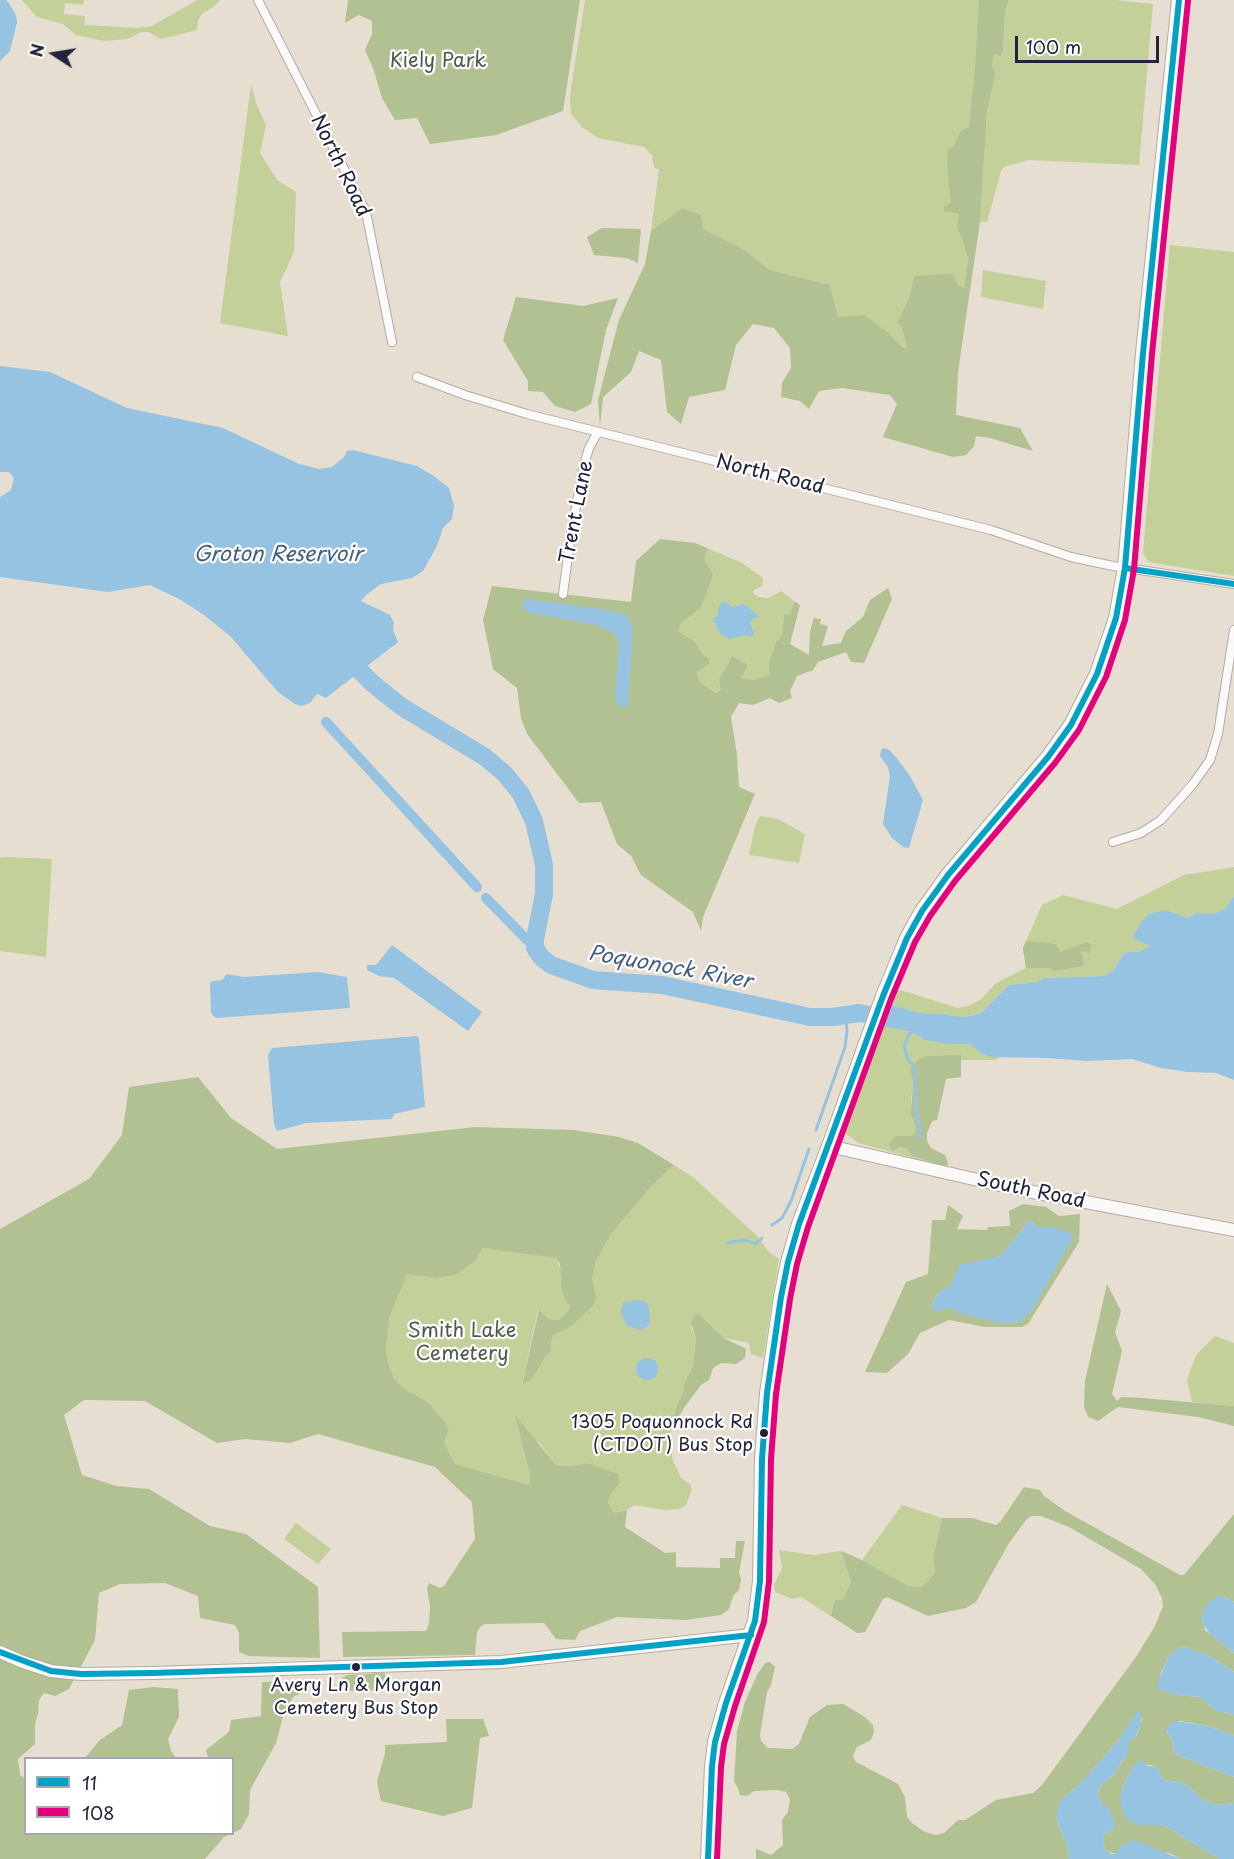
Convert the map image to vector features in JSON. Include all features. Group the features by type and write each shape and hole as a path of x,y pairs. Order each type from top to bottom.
{"main road":[{"path":"708,1859 715,1742 726,1703 751,1635 759,1591 764,1435 776,1325 792,1246 830,1146 872,1024 907,938 931,898 1048,757 1081,709 1109,642 1118,608 1125,568 1146,328 1179,0"}],"street":[{"name":"North Road","path":"258,0 366,212 392,342"},
{"name":"North Road","path":"417,377 499,407 991,530 1071,557 1125,568 1234,584"},
{"name":"Trent Lane","path":"563,594 571,533 584,465 589,448 598,432"},
{"path":"1113,842 1141,833 1161,820 1194,784 1210,760 1218,734 1234,630"},
{"name":"South Road","path":"830,1146 1022,1190 1234,1230"},
{"path":"0,1652 51,1671 81,1674 153,1673 501,1662 751,1635"}],"green space":[{"path":"22,0 84,0 83,5 65,3 64,14 85,16 84,25 138,28 152,26 197,0 220,0 203,13 198,20 197,30 161,39 148,32 141,32 127,39 104,41 76,35 63,24 37,17"},
{"name":"Kiely Park","path":"348,0 580,0 563,111 496,135 430,144 417,118 395,120 382,98 365,50 372,34 372,21 359,15 345,23"},
{"path":"585,0 993,0 972,216 957,228 968,259 964,288 914,277 910,295 897,324 901,325 907,348 902,347 890,334 838,317 830,285 770,270 743,249 703,229 682,208 651,231 659,169 654,168 652,155 644,147 598,138 582,127 571,114 571,88"},
{"path":"979,0 1009,0 1005,12 1003,50 1000,56 994,55 992,66 996,72 987,111 980,222 958,372 956,415 1020,428 1033,451 976,436 974,446 966,455 953,457 883,437 897,404 890,395 842,388 819,391 809,409 800,401 781,397 782,383 791,368 790,348 774,328 753,324 736,345 725,390 689,397 681,424 667,412 661,360 639,351 631,372 603,397 600,428 598,400 619,320 645,264 651,231 682,208 701,215 703,229 743,249 770,270 830,285 838,317 864,315 890,334 902,347 907,348 901,325 897,324 910,295 914,276 952,274 959,286 964,288 968,259 957,228 959,214 944,211 944,206 951,203 947,152 954,145 961,131 969,127"},
{"path":"1009,0 1116,0 1153,4 1139,165 1029,160 1004,167 987,222 980,222 987,111 996,72 992,66 994,55 997,56 1003,50 1005,12"},
{"path":"251,84 257,106 266,125 260,153 277,180 296,192 294,252 280,282 288,336 220,323"},
{"path":"602,228 641,229 638,263 627,258 594,255 587,237"},
{"path":"1170,245 1234,252 1234,576 1149,562 1143,553"},
{"path":"983,270 1046,281 1043,309 981,297"},
{"path":"516,297 583,306 618,298 606,330 591,404 575,412 555,406 543,392 528,391 528,381 503,340"},
{"path":"660,539 695,543 707,548 704,560 713,574 701,608 680,624 679,632 694,641 709,659 709,664 696,673 699,681 715,693 721,690 719,680 732,656 748,665 741,678 753,680 770,675 769,662 776,642 782,636 784,614 790,615 794,601 800,605 790,644 809,655 810,632 814,618 821,619 820,624 828,626 822,646 841,643 846,631 863,617 870,600 888,588 892,599 864,663 851,662 846,652 818,662 813,670 797,676 790,691 792,698 779,703 770,698 753,705 739,703 731,717 739,787 755,794 703,917 701,931 693,912 641,875 631,856 617,844 601,802 579,803 527,734 521,718 517,688 493,669 483,620 492,586 631,602 636,561"},
{"path":"707,548 742,563 763,578 762,586 753,593 758,597 769,598 781,591 794,601 790,615 784,614 782,636 771,675 753,680 740,678 715,693 699,681 695,673 708,664 709,659 694,641 679,632 680,624 701,608 712,574 703,560"},
{"path":"760,816 778,819 805,834 799,863 749,855 755,826"},
{"path":"0,858 52,859 46,957 0,951"},
{"path":"1234,867 1234,896 1225,909 1213,914 1194,914 1188,918 1166,910 1157,914 1138,929 1132,938 1152,946 1138,952 1127,952 1114,970 1104,976 1043,978 1037,982 1009,985 981,1013 971,1016 920,1013 892,1005 896,992 900,990 958,1008 980,1000 996,983 1026,968 1023,948 1042,905 1063,895 1117,909 1184,875"},
{"path":"1026,941 1056,944 1060,952 1087,942 1092,945 1089,954 1085,951 1081,952 1084,966 1054,971 1051,968 1026,968 1023,948"},
{"path":"894,1024 912,1030 921,1038 950,1044 970,1044 985,1055 1000,1057 995,1060 961,1060 961,1055 913,1081 911,1100 916,1131 912,1136 896,1136 892,1151 900,1147 907,1149 912,1156 947,1167 858,1143 845,1133 848,1114 876,1041 879,1042 884,1026"},
{"path":"961,1055 961,1077 946,1079 937,1120 932,1121 927,1133 927,1141 931,1148 945,1155 947,1167 912,1156 907,1149 900,1147 892,1151 889,1144 896,1136 912,1136 916,1131 911,1114 913,1081 910,1069 918,1060 928,1056"},
{"path":"198,1077 231,1118 277,1149 475,1127 574,1130 619,1137 638,1143 674,1165 651,1187 611,1234 596,1261 592,1279 596,1297 593,1306 572,1326 554,1335 551,1351 532,1379 522,1385 539,1310 547,1318 559,1320 568,1311 570,1305 565,1300 560,1264 556,1258 483,1248 475,1261 456,1275 436,1278 407,1274 390,1316 386,1348 388,1364 395,1380 406,1390 428,1402 449,1428 444,1443 455,1464 530,1485 530,1474 515,1415 556,1465 571,1466 587,1463 618,1474 620,1483 612,1492 608,1502 614,1513 627,1510 625,1527 665,1553 676,1552 676,1567 720,1568 720,1558 735,1558 736,1541 745,1541 739,1572 741,1579 739,1590 733,1596 729,1609 721,1615 686,1620 617,1617 580,1631 575,1640 556,1639 544,1623 485,1624 477,1632 475,1655 343,1657 342,1632 426,1631 429,1624 430,1606 427,1588 429,1583 440,1588 444,1586 475,1539 472,1502 435,1467 318,1434 290,1443 245,1439 217,1443 145,1401 84,1400 64,1415 82,1475 116,1486 149,1489 210,1526 246,1534 318,1587 320,1658 249,1656 239,1652 239,1633 235,1625 200,1618 198,1596 165,1583 120,1584 99,1593 95,1640 69,1689 55,1696 44,1693 39,1700 35,1723 35,1744 18,1759 20,1775 24,1777 24,1835 229,1835 224,1837 205,1859 0,1859 0,1229 89,1179 122,1135 129,1087"},
{"name":"Smith Lake Cemetery","path":"674,1165 694,1178 757,1236 769,1252 779,1259 763,1358 751,1354 749,1343 724,1338 700,1315 691,1327 696,1338 693,1366 684,1384 684,1391 677,1406 669,1439 673,1461 681,1478 690,1484 692,1489 686,1505 679,1509 664,1510 634,1505 627,1510 614,1513 608,1502 612,1492 620,1483 587,1463 571,1466 556,1465 538,1441 530,1474 530,1485 455,1464 444,1443 448,1428 428,1402 405,1390 395,1380 388,1365 386,1348 390,1316 407,1273 436,1278 456,1275 475,1261 483,1248 556,1257 562,1274 562,1289 570,1305 568,1311 559,1320 547,1318 538,1311 522,1384 551,1351 554,1335 572,1326 593,1306 592,1279 596,1261 611,1234 651,1187"},
{"path":"1023,1204 1046,1207 1059,1216 1080,1214 1079,1242 1028,1324 1022,1327 985,1327 949,1320 920,1333 908,1354 887,1373 865,1372 906,1282 928,1274 932,1220 945,1220 948,1205 963,1216 957,1229 987,1230 988,1227 1010,1226 1009,1211","holes":["1030,1220 1037,1227 1041,1227 931,1306 937,1295 952,1283 988,1260 1000,1256"]},
{"path":"1107,1284 1121,1311 1115,1332 1122,1351 1112,1394 1117,1401 1121,1397 1234,1406 1234,1426 1198,1417 1118,1407 1098,1421 1088,1417 1084,1407 1085,1381"},
{"path":"696,1314 700,1315 724,1338 746,1349 745,1358 736,1364 721,1363 713,1368 709,1380 701,1385 670,1432 677,1405 684,1391 684,1384 693,1366 696,1338 691,1322"},
{"path":"1215,1336 1234,1343 1234,1406 1192,1402 1187,1380 1196,1355"},
{"path":"1024,1487 1040,1490 1044,1496 1065,1511 1180,1575 1184,1575 1234,1514 1234,1602 1222,1596 1202,1617 1205,1630 1234,1653 1234,1672 1206,1654 1184,1647 1167,1660 1160,1675 1176,1695 1200,1697 1215,1710 1234,1715 1234,1736 1209,1726 1180,1721 1167,1732 1175,1754 1234,1777 1234,1803 1217,1805 1205,1801 1184,1783 1164,1780 1157,1767 1145,1764 1133,1766 1122,1788 1140,1825 1163,1825 1220,1859 1181,1859 1169,1853 1122,1848 1116,1854 1105,1850 1104,1834 1114,1829 1108,1808 1101,1803 1098,1793 1100,1786 1112,1776 1124,1759 1128,1741 1137,1735 1142,1720 1139,1710 1117,1742 1082,1782 1063,1798 1056,1818 1068,1849 1069,1859 756,1859 756,1849 771,1855 783,1845 782,1820 788,1812 790,1799 786,1792 778,1790 754,1791 747,1796 740,1795 734,1782 737,1731 745,1702 765,1663 770,1662 775,1667 767,1692 761,1741 768,1748 792,1749 799,1744 810,1717 827,1705 843,1704 865,1717 873,1725 874,1732 871,1740 857,1747 853,1756 856,1762 898,1784 905,1797 907,1817 925,1832 936,1835 944,1833 958,1820 965,1820 996,1800 1033,1793 1042,1785 1136,1657 1155,1626 1163,1606 1155,1584 1141,1569 1069,1527 1041,1516 1031,1516 1026,1520 1009,1543 976,1602 966,1608 928,1616 887,1597 883,1599 865,1632 861,1633 857,1633 831,1616 834,1601 843,1599 851,1582 841,1551 908,1586 921,1587 929,1581 935,1571 933,1557 942,1518 972,1518 996,1525"},
{"path":"902,1505 942,1518 933,1557 935,1571 929,1582 921,1587 908,1586 862,1560"},
{"path":"296,1523 331,1549 318,1564 284,1539"},
{"path":"779,1550 814,1555 841,1551 851,1582 843,1599 834,1601 831,1616 801,1597 792,1599 775,1592 774,1585 782,1568"},
{"path":"385,1673 384,1690 342,1691 342,1678 347,1675"},
{"path":"296,1681 304,1692 293,1697 284,1713 276,1743 250,1790 249,1814 241,1829 234,1832 234,1757 208,1757 206,1750 229,1732 231,1720 261,1716 262,1682"},
{"path":"153,1687 178,1689 179,1717 168,1739 175,1757 86,1757 100,1740 122,1725 129,1690"},
{"path":"446,1719 483,1719 489,1736 480,1738 472,1808 443,1816 381,1801 377,1782 385,1745 447,1742"}],"water":[{"path":"0,0 6,0 9,3 17,22 10,51 0,61"},
{"name":"Groton Reservoir","path":"0,366 50,372 127,408 223,428 299,464 319,469 332,467 344,457 347,451 353,450 417,466 435,477 449,488 454,506 452,519 443,528 437,546 423,571 412,578 381,584 361,601 390,615 398,642 326,698 317,694 310,703 302,706 278,692 230,636 204,615 181,600 150,585 108,592 0,577 0,497 11,490 14,478 9,472 0,472"},
{"path":"524,599 602,609 627,615 633,629 628,706 620,707 615,698 619,643 614,634 597,625 531,613 525,610 522,603"},
{"path":"723,601 733,607 744,604 756,613 759,617 753,618 750,623 754,633 753,637 745,635 730,639 720,634 713,618 718,616 718,608"},
{"path":"883,748 888,749 896,757 923,800 909,848 903,847 892,838 883,824 890,776 888,767 880,756"},
{"path":"1234,896 1234,1080 1216,1073 1161,1068 1132,1059 1086,1061 990,1057 970,1044 925,1040 902,1025 884,1026 892,1005 920,1013 971,1016 981,1013 1009,985 1037,982 1043,978 1104,976 1114,970 1127,952 1138,952 1151,946 1132,938 1149,914 1166,910 1188,918 1196,913 1213,914 1225,909"},
{"path":"392,945 482,1012 468,1031 394,978 379,976 367,970 367,965 376,965"},
{"path":"318,972 347,977 350,1008 217,1018 211,1012 210,983 222,980 227,974 244,977"},
{"path":"417,1036 425,1107 394,1114 392,1119 306,1123 277,1131 274,1124 268,1055 272,1048"},
{"path":"1030,1220 1037,1227 1050,1227 1069,1232 1073,1238 1031,1311 1020,1322 1002,1323 954,1312 954,1308 934,1311 931,1306 937,1295 952,1283 959,1265 1000,1256"},
{"path":"638,1300 645,1302 649,1307 650,1322 647,1327 640,1330 626,1325 621,1312 623,1303"},
{"path":"643,1358 651,1358 658,1365 658,1373 651,1380 643,1380 636,1373 636,1365"},
{"path":"1222,1596 1234,1602 1234,1653 1211,1635 1203,1624 1202,1617 1206,1605 1216,1597"},
{"path":"1184,1647 1206,1654 1234,1672 1234,1715 1215,1710 1200,1697 1176,1695 1159,1690 1157,1684 1167,1660 1175,1650"},
{"path":"1138,1710 1141,1713 1141,1724 1135,1738 1128,1741 1128,1753 1112,1776 1100,1786 1098,1793 1101,1803 1108,1807 1116,1826 1104,1834 1105,1850 1116,1854 1123,1844 1134,1840 1181,1859 1069,1859 1068,1849 1056,1818 1060,1801 1082,1782 1117,1742"},
{"path":"1176,1721 1209,1726 1234,1736 1234,1777 1175,1754 1171,1738 1165,1728"},
{"path":"1143,1761 1148,1766 1157,1767 1164,1780 1184,1783 1205,1801 1217,1805 1234,1803 1234,1859 1220,1859 1163,1825 1140,1825 1129,1821 1124,1815 1120,1800 1122,1788 1133,1766"}],"waterway":[{"name":"Poquonock River","path":"345,655 372,683 402,707 485,757 505,774 521,794 534,821 544,865 544,894 535,948 551,965 593,980 662,985 810,1017 833,1017 859,1013 910,1022"},
{"path":"326,722 477,887"},
{"path":"486,898 535,948"},
{"path":"816,1130 845,1047 846,1014"},
{"path":"916,1029 909,1034 904,1046 908,1060 914,1065 915,1108 920,1130 919,1138"},
{"path":"772,1225 782,1218 791,1201 809,1149"},
{"path":"727,1243 744,1240 756,1244 762,1238"}],"transit line":[{"name":"11","path":"708,1859 715,1742 755,1621 760,1581 762,1459 767,1393 781,1297 799,1224 883,996 907,938 922,911 948,875 1048,757 1071,725 1097,674 1116,618 1125,568 1143,353 1179,0"},
{"name":"108","path":"717,1859 724,1744 764,1622 769,1581 771,1459 776,1394 790,1299 808,1227 891,999 915,942 955,881 1055,763 1079,730 1106,677 1125,620 1134,569 1152,354 1188,1"},
{"name":"11","path":"1125,568 1234,584"},
{"name":"11","path":"0,1652 51,1671 81,1674 153,1673 501,1662 751,1635"}],"place":[{"name":"1305 Poquonnock Rd (CTDOT) Bus Stop","path":"764,1433"},
{"name":"Avery Ln & Morgan Cemetery Bus Stop","path":"356,1667"}]}
